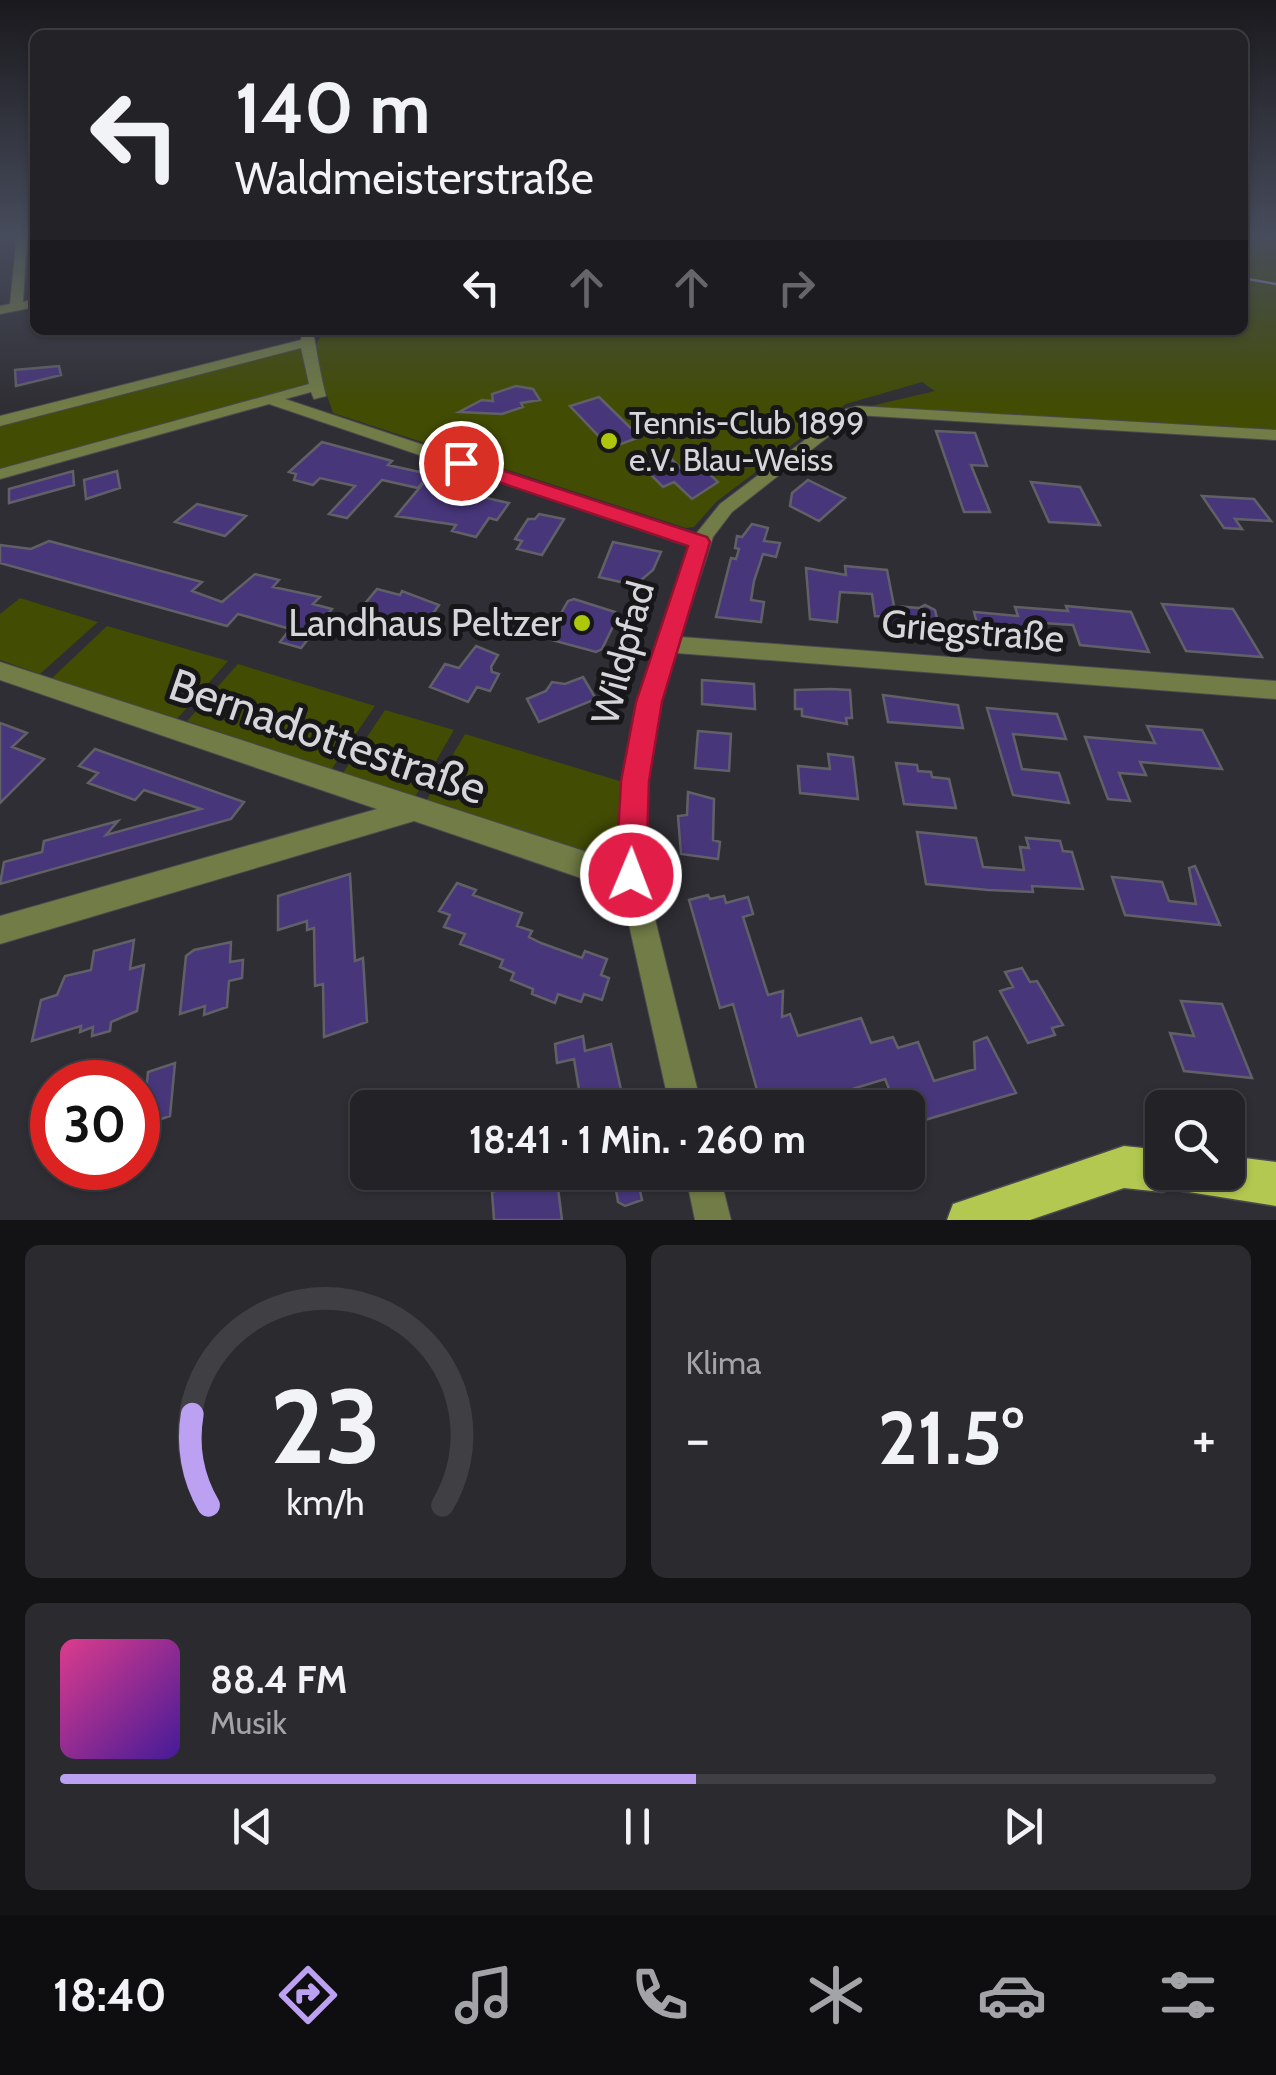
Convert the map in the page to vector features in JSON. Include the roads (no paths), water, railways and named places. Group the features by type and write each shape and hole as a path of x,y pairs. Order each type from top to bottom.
{"main road":[{"path":"969,1220 1104,1172 1124,1167 1145,1169"},
{"path":"1245,1180 1276,1184"}],"street":[{"path":"16,307 18,292"},
{"path":"0,310 30,304"},
{"path":"0,421 308,336 321,416"},
{"path":"0,474 316,386"},
{"path":"269,399 700,542"},
{"name":"Wildpfad","path":"682,1090 631,875 635,781 649,702 665,644 700,542 726,508 850,412 858,410 1276,435"},
{"name":"Griegstraße","path":"665,644 1276,690"},
{"name":"Bernadottestraße","path":"0,670 612,876 631,875"},
{"path":"0,930 414,810"},
{"path":"706,1190 713,1220"}],"place":[{"name":"Tennis-Club 1899 e.V. Blau-Weiss","path":"609,441"},
{"name":"Landhaus Peltzer","path":"582,623"}]}
